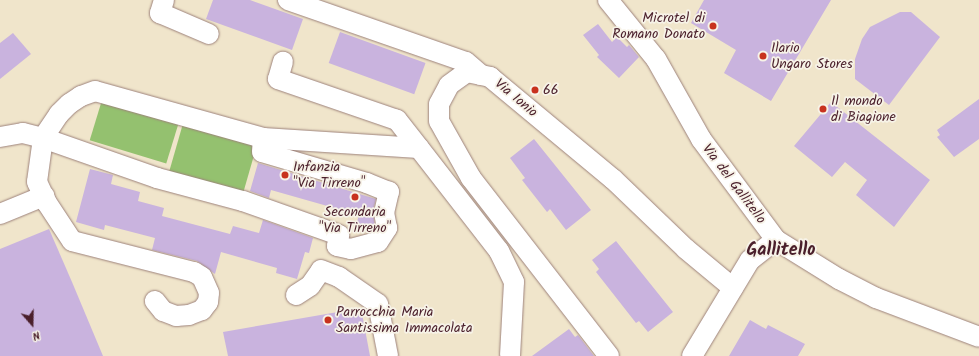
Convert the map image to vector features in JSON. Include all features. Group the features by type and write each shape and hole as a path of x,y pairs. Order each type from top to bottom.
{"street":[{"path":"164,0 160,13 209,34"},
{"path":"288,0 466,62 481,75"},
{"name":"Via del Gallitello","path":"608,0 656,59 701,139 776,240 839,279 876,298 979,337"},
{"path":"283,62 278,79 397,120 499,252 514,282 510,355"},
{"name":"Via Ionio","path":"609,356 471,178 439,121 439,104 449,85 467,72 490,77 613,179 686,248 733,288"},
{"path":"155,302 163,311 176,316 189,315 202,310 208,302 209,293 202,277 194,272 72,241 37,182 42,138 59,114 69,104 81,96 95,91 263,138 418,148"},
{"path":"0,137 23,133 42,138 157,178 243,201 339,235 337,246 351,249 378,242 387,228 384,213 389,192 368,183 262,152 263,138"},
{"path":"0,214 44,196"},
{"path":"692,356 750,260 776,240"},
{"path":"296,295 310,286 321,270 339,277 378,304 388,356"}],"green space":[{"path":"102,100 179,123 166,164 90,140"},
{"path":"184,120 258,141 243,194 169,173"}],"building":[{"path":"213,0 250,0 303,19 292,50 206,19"},
{"path":"704,0 831,0 771,101 724,73 736,50 691,23"},
{"path":"900,12 911,12 940,37 889,105 855,79 855,59 862,39 870,27"},
{"path":"598,24 612,42 617,37 627,47 629,45 639,57 619,78 597,57 599,55 583,35"},
{"path":"340,32 426,63 414,94 329,63"},
{"path":"13,33 31,54 0,79 0,43"},
{"path":"979,99 979,139 954,157 937,137 940,135 937,130"},
{"path":"831,102 930,180 894,227 856,195 867,180 845,162 832,177 794,146"},
{"path":"534,139 591,210 566,230 550,209 547,212 522,180 525,178 510,158"},
{"path":"258,163 376,199 373,211 375,226 372,230 356,225 359,215 271,190 269,198 250,191"},
{"path":"90,169 113,175 111,184 140,192 138,201 164,208 162,216 230,234 233,226 259,233 263,220 313,238 309,253 305,252 297,279 276,273 277,268 221,252 215,274 197,261 152,250 155,238 105,225 104,230 76,222"},
{"path":"49,229 103,356 0,356 0,249"},
{"path":"616,241 673,312 648,332 639,321 636,323 596,272 599,269 592,260"},
{"name":"Parrocchia Maria Santissima Immacolata","path":"361,308 370,356 228,356 223,332"},
{"path":"750,320 766,329 768,325 805,344 798,356 729,356"},
{"path":"569,329 575,337 578,335 594,356 532,356"}],"place":[{"name":"Microtel di Romano Donato","path":"713,26"},
{"name":"Ilario Ungaro Stores","path":"763,56"},
{"name":"66","path":"535,90"},
{"name":"Il mondo di Biagione","path":"823,109"},
{"name":"Infanzia \"Via Tirreno\"","path":"285,175"},
{"name":"Secondaria \"Via Tirreno\"","path":"355,197"},
{"name":"Parrocchia Maria Santissima Immacolata","path":"328,320"}],"district":[{"name":"Gallitello","path":"781,251"}]}
